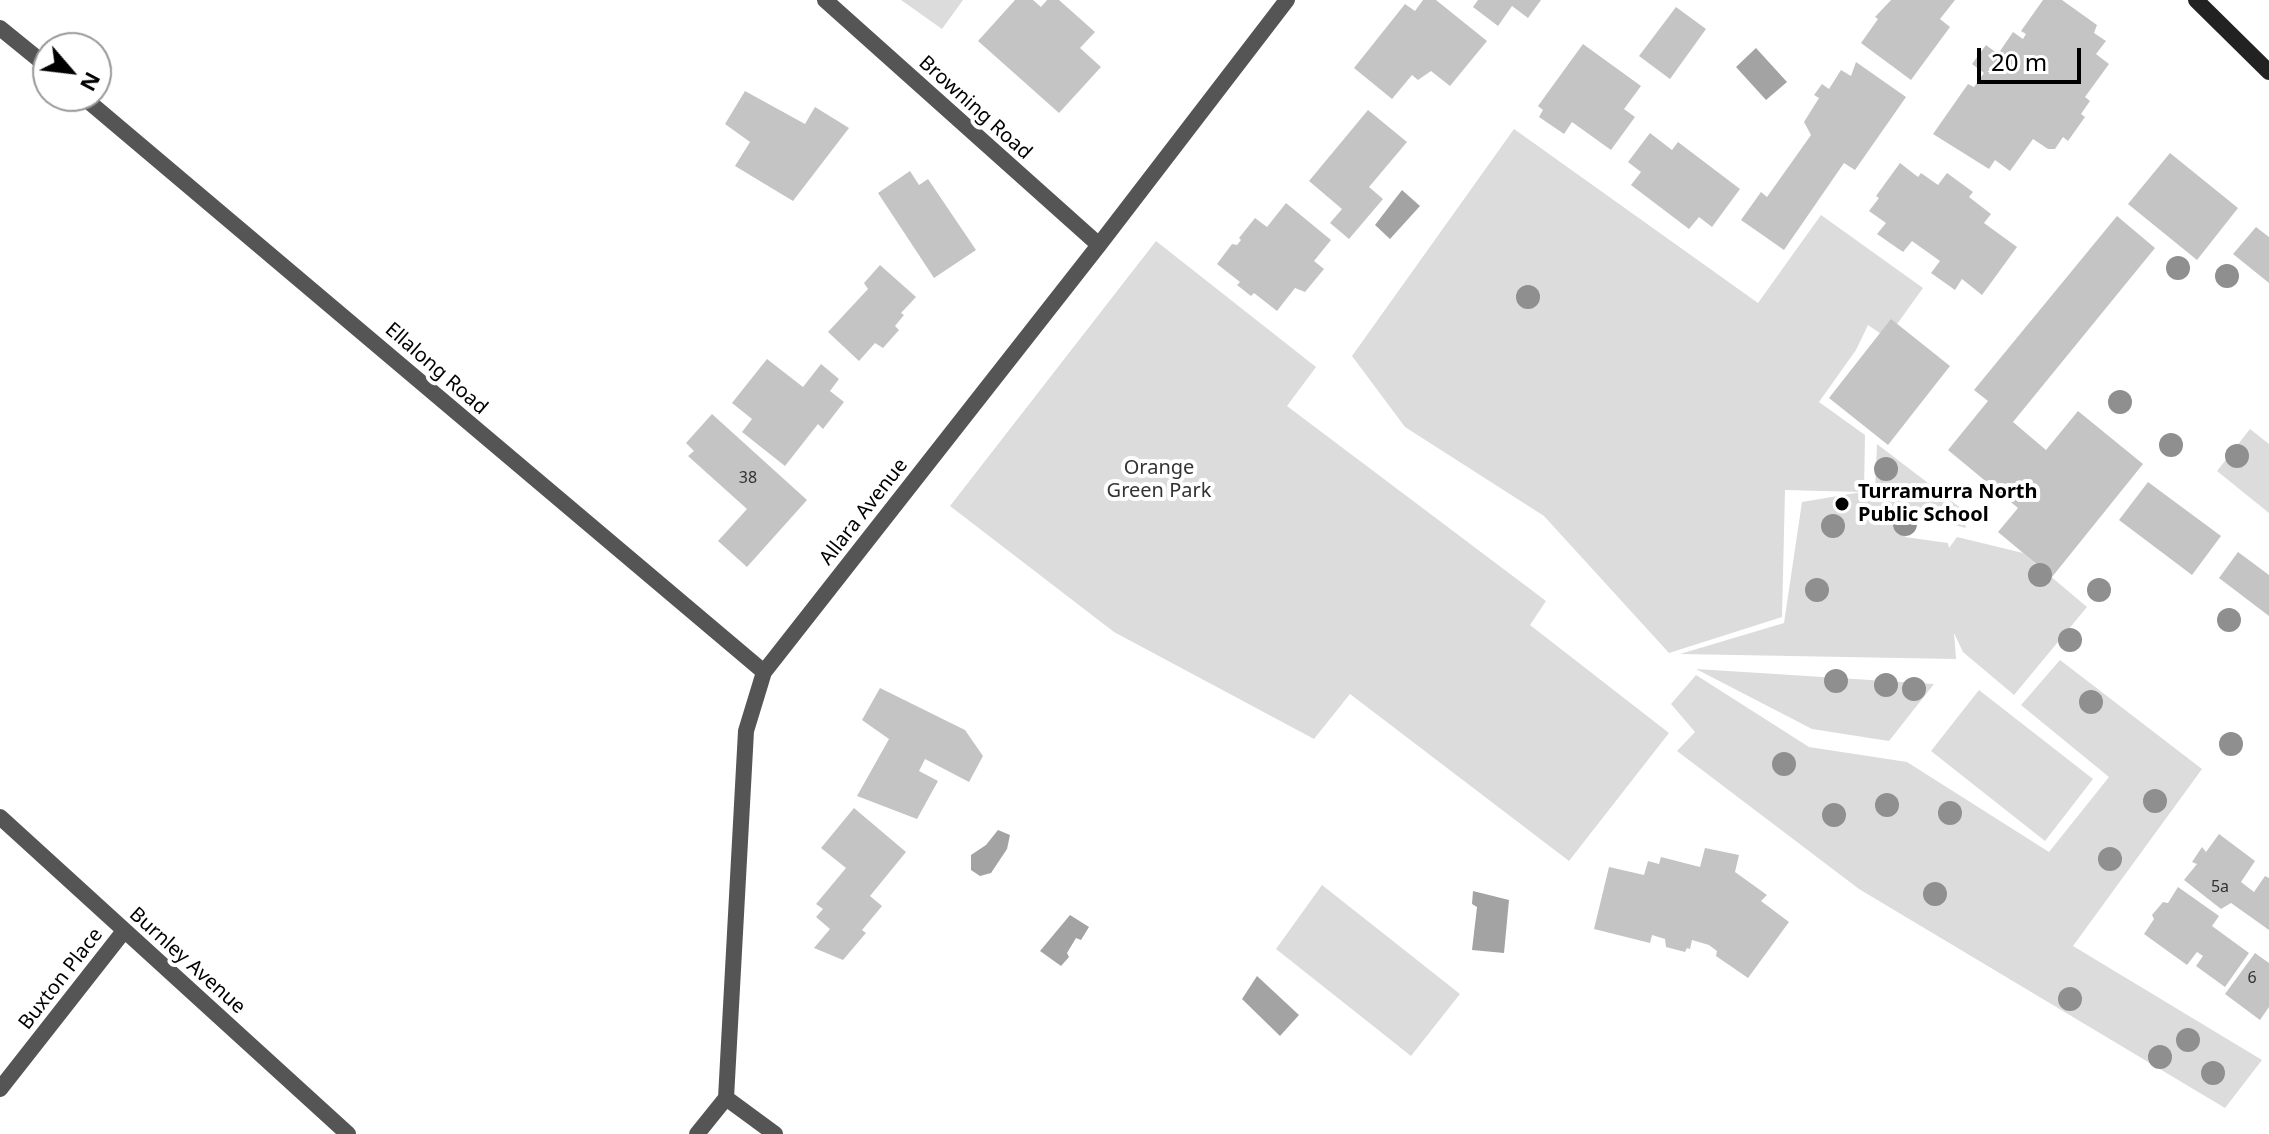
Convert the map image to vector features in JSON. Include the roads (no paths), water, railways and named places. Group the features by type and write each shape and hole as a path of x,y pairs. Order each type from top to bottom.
{"main road":[{"path":"2196,0 2269,72"}],"street":[{"name":"Browning Road","path":"825,0 1099,245"},
{"name":"Allara Avenue","path":"726,1098 746,731 764,672 1287,0"},
{"path":"0,28 32,54"},
{"name":"Ellalong Road","path":"101,112 764,672"},
{"name":"Burnley Avenue","path":"0,817 348,1134"},
{"name":"Buxton Place","path":"0,1089 124,931"},
{"path":"697,1134 726,1098 775,1134"}],"place":[{"name":"Turramurra North Public School","path":"1842,504"}],"park label":[{"name":"Orange Green Park","path":"1159,480"}]}
